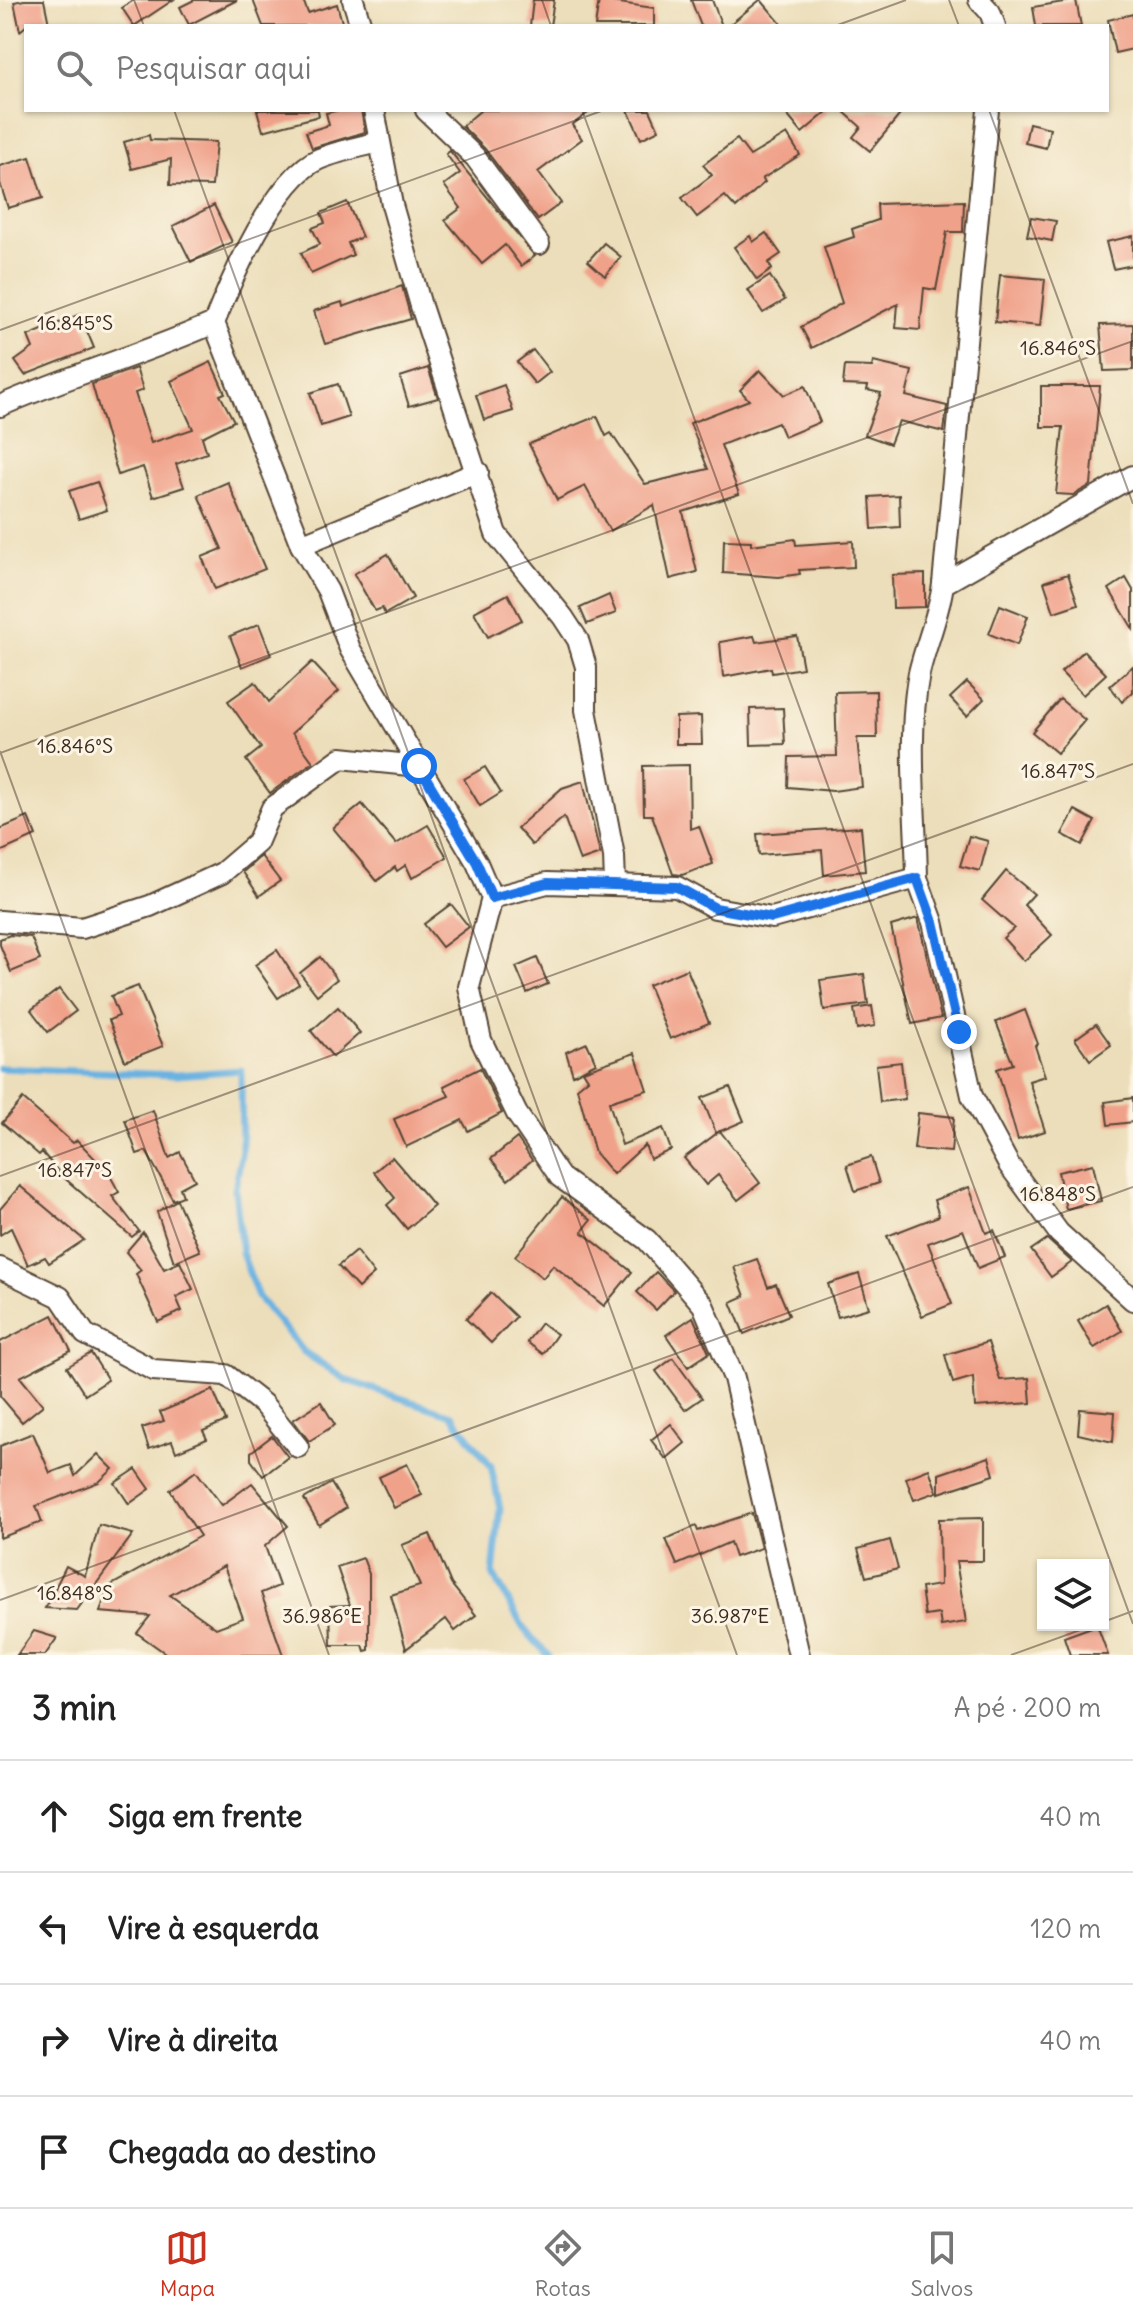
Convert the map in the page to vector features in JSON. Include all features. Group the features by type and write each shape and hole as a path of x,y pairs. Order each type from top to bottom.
{"street":[{"path":"353,0 360,24"},
{"path":"979,0 990,12 994,24"},
{"path":"374,112 379,142 421,306 496,534 578,640 586,667 586,710 614,856 615,884"},
{"path":"428,112 475,157 539,244"},
{"path":"988,112 943,584 939,611 919,675 915,729 917,878 933,922 972,1096 1009,1165 1059,1233 1133,1300"},
{"path":"379,142 317,159 295,177 236,267 214,323 301,545 328,591 350,649 477,863 492,898 469,987 481,1040 517,1114 560,1177 647,1240 703,1305 734,1378 799,1655"},
{"path":"0,406 60,379 168,343 214,323"},
{"path":"301,545 478,472"},
{"path":"943,584 1133,476"},
{"path":"0,921 82,928 150,906 222,873 257,843 272,808 341,758 419,766"},
{"path":"492,898 547,883 677,887 715,908 772,918 917,878"},
{"path":"0,1268 60,1297 85,1334 153,1370 226,1375 263,1404 298,1447"}],"building":[{"path":"44,0 49,24 24,24 20,31 14,2"},
{"path":"134,0 173,0 137,24 133,24 122,8"},
{"path":"194,0 237,0 191,24 180,7"},
{"path":"253,0 303,0 308,13 337,4 342,24 262,24"},
{"path":"533,0 554,0 550,24 530,24"},
{"path":"599,0 654,8 654,24 595,24"},
{"path":"691,0 712,0 721,24 700,24"},
{"path":"760,0 781,24 730,24"},
{"path":"1076,0 1081,24 1036,24 1033,7"},
{"path":"1133,14 1133,49 1115,53 1108,20"},
{"path":"258,112 318,112 319,116 263,131"},
{"path":"361,112 365,132 312,148 306,132 329,125 326,113"},
{"path":"479,112 589,112 572,125 582,139 538,172 561,203 538,220 485,149 462,126"},
{"path":"629,112 651,112 659,130 641,139"},
{"path":"785,112 827,112 802,133"},
{"path":"844,112 902,112 870,151 853,137 861,127"},
{"path":"1029,123 1050,128 1046,148 1025,143"},
{"path":"787,134 800,155 762,179 765,182 736,208 725,196 697,217 682,198 712,175 703,165 737,139 750,156"},
{"path":"149,135 150,140 216,142 212,186 170,185 171,159 132,169 124,142"},
{"path":"450,151 535,256 521,266 505,245 482,264 445,220 461,208 444,185 460,173 446,154"},
{"path":"30,157 43,198 8,208 0,183 0,166"},
{"path":"964,201 963,232 947,232 936,290 924,288 920,330 896,328 898,304 812,348 801,327 842,303 824,247 854,237 852,229 878,220 877,204"},
{"path":"347,202 362,237 348,243 353,255 311,274 301,253 320,244 312,228 325,223 321,213"},
{"path":"214,205 232,242 191,262 173,226"},
{"path":"1031,217 1056,221 1052,241 1027,236"},
{"path":"766,233 781,254 768,263 772,269 757,280 734,247 750,236 753,242"},
{"path":"1133,236 1133,265 1113,269 1106,242"},
{"path":"604,243 621,257 605,276 588,261"},
{"path":"1000,275 1045,279 1040,326 995,322"},
{"path":"770,276 785,300 763,313 748,290"},
{"path":"402,286 411,319 325,344 314,311 342,302 343,307"},
{"path":"80,314 94,348 25,375 15,361 33,348 28,336"},
{"path":"1133,324 1133,370 1104,371 1100,325"},
{"path":"533,350 550,372 535,384 517,362"},
{"path":"211,362 225,393 220,395 234,421 202,437 207,453 176,464 184,487 153,497 143,467 118,475 92,384 136,368 143,390 135,393 151,443 193,429 171,381"},
{"path":"873,362 912,371 906,396 947,406 944,432 899,421 890,444 865,435 881,393 867,390 868,386 843,385 845,366 872,367"},
{"path":"428,368 438,398 409,406 400,377"},
{"path":"760,370 784,395 805,386 820,422 784,437 778,423 721,445 739,494 683,512 697,572 670,579 654,505 610,531 585,486 557,500 529,444 597,416 606,436 611,433 645,484 708,469 690,423 749,400 740,390"},
{"path":"338,384 349,417 321,426 310,393"},
{"path":"504,385 513,411 484,420 476,395"},
{"path":"1041,386 1100,386 1091,485 1073,495 1056,494 1063,427 1041,427"},
{"path":"97,482 107,510 79,519 69,491"},
{"path":"228,482 265,569 215,589 202,557 222,549 198,495"},
{"path":"899,495 900,527 872,529 870,497"},
{"path":"795,539 796,545 853,541 854,567 799,570 800,574 779,577 723,573 724,540 751,541 751,545"},
{"path":"388,554 413,598 385,614 382,608 375,611 354,574"},
{"path":"925,574 925,607 893,608 892,575"},
{"path":"1068,574 1078,604 1054,612 1044,582"},
{"path":"1126,578 1133,590 1133,629 1109,589"},
{"path":"508,594 522,620 488,637 474,612"},
{"path":"609,595 616,613 587,624 580,608"},
{"path":"1000,605 1028,616 1017,645 989,634"},
{"path":"259,624 271,655 242,667 230,636"},
{"path":"754,636 756,642 797,636 803,668 772,673 771,668 723,677 720,642"},
{"path":"1084,651 1106,674 1083,695 1061,672"},
{"path":"312,662 339,691 292,733 313,762 270,793 246,760 261,748 228,701 255,682 269,702"},
{"path":"1133,666 1133,692 1122,702 1110,686"},
{"path":"967,682 984,699 967,716 950,698"},
{"path":"876,691 877,738 857,738 862,787 833,791 788,787 789,757 837,756 835,692"},
{"path":"1060,699 1085,720 1057,753 1032,732"},
{"path":"783,708 785,744 751,745 750,709"},
{"path":"701,716 702,744 676,744 676,717"},
{"path":"689,765 690,829 699,826 713,864 682,875 673,874 652,815 644,815 643,766"},
{"path":"485,767 501,793 480,806 464,779"},
{"path":"583,781 600,854 580,861 564,817 532,845 517,828 562,788"},
{"path":"362,804 396,844 428,825 447,857 412,878 406,865 397,871 395,867 377,881 333,828"},
{"path":"1075,810 1095,821 1082,845 1062,834"},
{"path":"28,817 36,836 0,852 0,829"},
{"path":"861,827 865,871 824,875 822,850 759,855 757,834"},
{"path":"969,836 988,841 980,871 960,866"},
{"path":"261,856 280,881 259,896 243,872"},
{"path":"1006,871 1034,894 1024,905 1052,935 1024,961 1003,938 1014,928 982,900"},
{"path":"451,904 469,927 442,947 424,924"},
{"path":"918,918 941,1018 912,1024 891,926"},
{"path":"10,935 31,937 40,960 11,972 0,945 0,939"},
{"path":"277,950 299,984 278,998 255,965"},
{"path":"320,957 337,979 317,995 300,973"},
{"path":"537,958 548,984 527,993 516,967"},
{"path":"687,969 709,1023 670,1039 648,985"},
{"path":"864,974 868,1004 824,1010 820,980"},
{"path":"138,986 163,1046 125,1061 109,1020 119,1016 111,996"},
{"path":"59,989 76,1011 48,1032 31,1010"},
{"path":"872,1006 875,1026 857,1029 854,1009"},
{"path":"338,1007 360,1033 333,1057 311,1031"},
{"path":"1025,1010 1038,1044 1035,1046 1045,1076 1029,1081 1045,1131 1018,1140 997,1069 1013,1064 996,1022"},
{"path":"1096,1024 1111,1045 1090,1060 1075,1039"},
{"path":"587,1043 596,1063 573,1075 566,1052"},
{"path":"635,1053 647,1090 609,1102 622,1145 663,1128 671,1150 650,1159 645,1145 613,1174 595,1153 577,1088 588,1079 583,1071"},
{"path":"901,1062 905,1099 880,1102 876,1065"},
{"path":"480,1068 502,1113 468,1131 462,1120 406,1147 394,1119 449,1096 444,1086"},
{"path":"730,1087 744,1121 716,1133 702,1098"},
{"path":"1133,1098 1133,1122 1108,1125 1105,1102"},
{"path":"23,1099 73,1143 77,1140 108,1172 119,1192 112,1196 139,1231 132,1237 61,1175 42,1152 39,1155 2,1123"},
{"path":"153,1110 169,1158 180,1152 195,1180 180,1188 183,1196 173,1200 146,1151 137,1154 125,1120"},
{"path":"918,1113 954,1117 951,1152 914,1149"},
{"path":"720,1131 760,1183 738,1200 718,1175 706,1185 684,1158"},
{"path":"517,1138 532,1160 508,1180 491,1159"},
{"path":"392,1157 434,1206 407,1229 387,1205 395,1198 374,1172"},
{"path":"871,1157 879,1183 855,1191 847,1165"},
{"path":"1093,1164 1101,1201 1066,1209 1058,1172"},
{"path":"20,1186 84,1240 49,1263 45,1257 28,1265 11,1228 0,1235 0,1209"},
{"path":"969,1187 986,1233 994,1230 1005,1257 978,1268 963,1230 928,1243 952,1304 922,1316 887,1236 939,1216 934,1200"},
{"path":"562,1197 591,1220 582,1232 632,1272 604,1306 553,1265 543,1278 515,1256"},
{"path":"177,1200 200,1251 174,1262 157,1212"},
{"path":"143,1232 164,1269 180,1262 193,1289 176,1297 182,1311 158,1322 136,1274 141,1270 126,1252"},
{"path":"1047,1239 1072,1262 1051,1277 1031,1250"},
{"path":"356,1251 374,1274 358,1288 338,1266"},
{"path":"757,1259 768,1287 776,1284 789,1315 744,1334 731,1302 745,1296 734,1267"},
{"path":"656,1272 674,1291 656,1310 637,1292"},
{"path":"859,1274 869,1308 838,1317 828,1284"},
{"path":"491,1293 516,1317 491,1343 466,1319"},
{"path":"1106,1304 1122,1331 1094,1348 1078,1321"},
{"path":"53,1315 71,1351 20,1377 43,1405 22,1422 0,1396 0,1342"},
{"path":"693,1317 709,1353 688,1367 666,1335"},
{"path":"541,1323 557,1334 543,1354 527,1342"},
{"path":"988,1342 1000,1380 1029,1378 1031,1403 975,1407 973,1377 953,1383 945,1355"},
{"path":"91,1353 108,1380 85,1395 67,1367"},
{"path":"673,1358 702,1398 685,1410 656,1371"},
{"path":"213,1390 226,1421 203,1431 207,1439 176,1452 172,1441 149,1449 142,1428 164,1421 160,1412"},
{"path":"321,1402 335,1425 309,1441 293,1420"},
{"path":"1080,1409 1115,1412 1113,1442 1078,1434"},
{"path":"671,1424 685,1443 666,1459 651,1440"},
{"path":"33,1433 50,1473 71,1465 75,1476 98,1454 113,1469 99,1482 36,1506 42,1522 0,1538 0,1446"},
{"path":"272,1436 288,1457 263,1476 251,1460 251,1452"},
{"path":"989,1457 994,1475 939,1493 939,1474"},
{"path":"407,1464 422,1495 394,1508 379,1477"},
{"path":"136,1469 150,1489 129,1504 115,1483"},
{"path":"929,1469 937,1492 914,1500 906,1478"},
{"path":"196,1471 222,1505 252,1483 288,1526 265,1546 279,1586 261,1593 283,1655 168,1655 137,1633 150,1616 100,1612 108,1587 200,1536 170,1490","holes":["224,1566 243,1618 216,1628 170,1595"]},
{"path":"331,1483 346,1508 319,1525 304,1499"},
{"path":"752,1513 761,1548 735,1557 730,1542 677,1565 666,1539 696,1526 698,1531"},
{"path":"983,1518 983,1561 956,1561 966,1622 941,1626 939,1614 925,1616 921,1588 940,1585 939,1519"},
{"path":"99,1525 133,1534 77,1610 45,1608 66,1566 85,1576"},
{"path":"430,1534 451,1584 476,1615 455,1631 446,1619 406,1649 391,1595 420,1586 402,1545"},
{"path":"890,1540 898,1569 866,1577 858,1549"},
{"path":"363,1558 369,1574 369,1650 365,1651 363,1645 331,1645 330,1606 350,1605 337,1567"},
{"path":"34,1631 57,1638 45,1655 17,1655"},
{"path":"1080,1631 1099,1631 1108,1655 1070,1655 1064,1637"}],"waterway":[{"path":"0,1068 176,1075 241,1070 242,1149 235,1189 242,1253 258,1297 304,1352 346,1380 452,1415 491,1466 500,1508 493,1574 524,1629 548,1655"}],"route":[{"path":"419,766 477,863 492,898 547,883 677,887 715,908 772,918 917,878 933,922 959,1032"}]}
